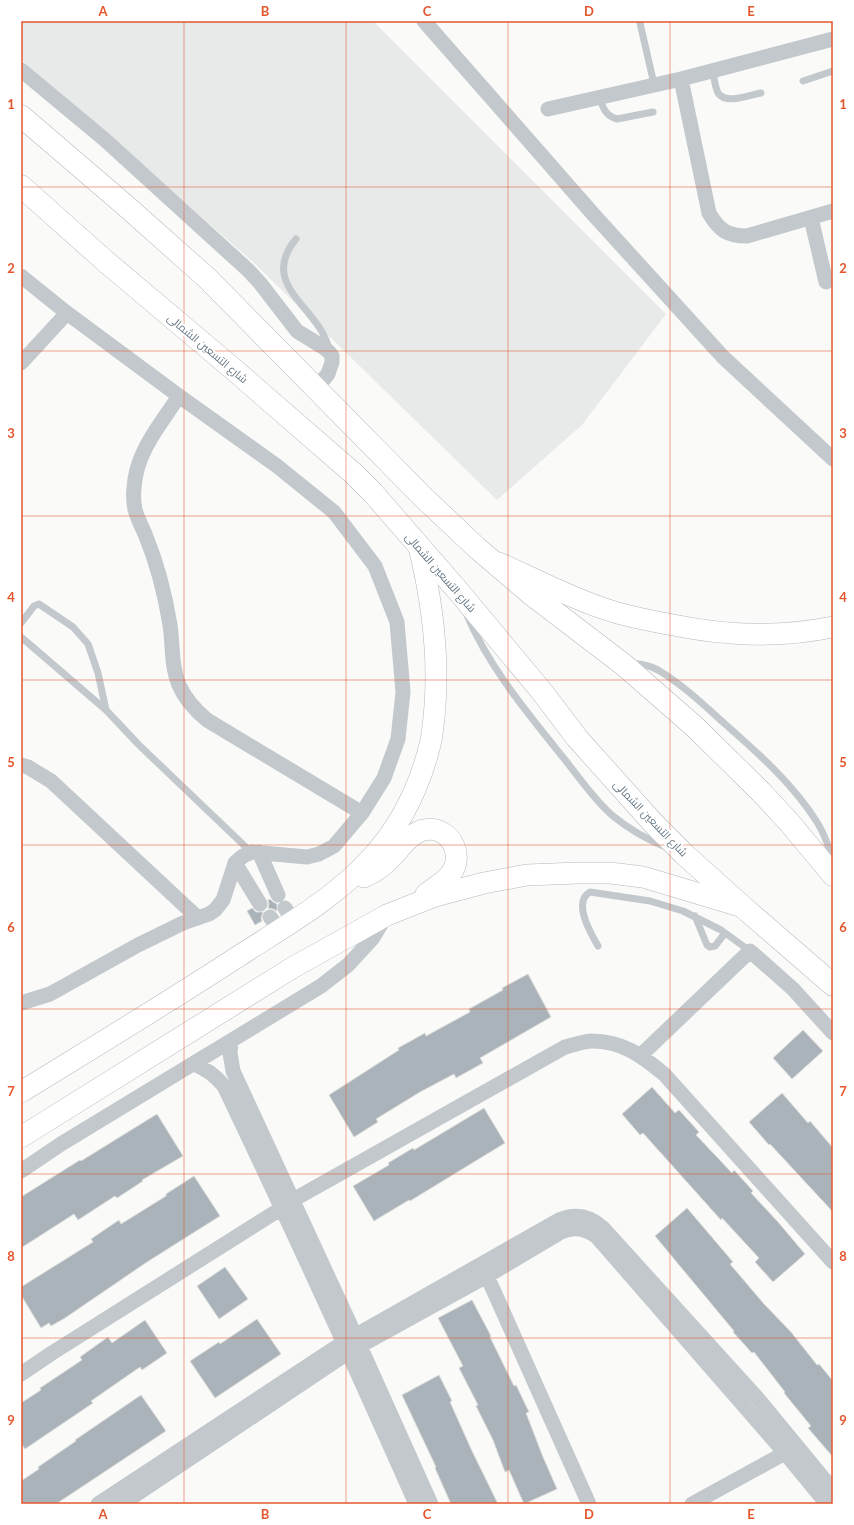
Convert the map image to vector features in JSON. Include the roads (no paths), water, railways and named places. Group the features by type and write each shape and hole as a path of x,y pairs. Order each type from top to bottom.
{"main road":[{"path":"21,116 207,278 450,524 531,594 624,665 689,722 761,792 788,821 833,875"},
{"name":"شارع التسعين الشمالى","path":"21,186 104,260 354,474 373,493 459,592 543,693 590,753 654,824 684,854 824,976 833,986"},
{"path":"24,1089 184,992 282,919 315,908 344,884 371,858 400,822 420,778 432,736 436,683 434,637 429,592 419,547"},
{"path":"488,558 589,603 647,621 701,631 746,635 792,633 833,627"},
{"path":"344,884 366,876 377,870 388,861 411,836 417,832 430,829 442,832 455,847 455,866 448,877 411,905"},
{"path":"21,1137 257,989 387,915 411,905 459,889 527,875 610,873 643,877 743,907"}],"street":[{"path":"424,21 593,214 723,357 833,459"},
{"path":"548,109 681,79 833,39"},
{"path":"21,70 104,139 248,270 260,283 297,331 329,352 332,362 331,368 324,380 316,388"},
{"path":"681,79 709,213 715,223 724,231 735,236 747,236 833,211"},
{"path":"811,218 826,282"},
{"path":"21,276 67,313 277,466 334,512 374,566 397,622 404,692 398,739 384,778 362,814 334,846 319,854 307,857 255,852 242,856 235,863 220,905 209,914 183,923 138,945 50,994 21,1003"},
{"path":"21,363 67,313"},
{"path":"179,396 144,450 135,475 133,500 134,512 150,547 160,580 170,625 174,667 179,685 191,705 206,720 362,814"},
{"path":"21,765 28,767 51,782 198,918"},
{"path":"255,852 278,894"},
{"path":"235,863 260,904"},
{"path":"21,1171 61,1144 321,986 348,965 372,939 387,915"},
{"path":"641,1056 750,951 793,989 833,1033"},
{"path":"231,1041 230,1052 233,1071 288,1204 352,1344 431,1504"},
{"path":"21,1374 288,1204 565,1047 592,1041 619,1045 641,1056 664,1074 833,1262"},
{"path":"194,1064 206,1069 216,1076 224,1086 288,1204"},
{"path":"98,1504 352,1344 560,1220 571,1216 591,1219 603,1228 759,1400 833,1490"},
{"path":"122,1504 352,1344 487,1276 566,1229 578,1228 593,1234 785,1453 827,1504"},
{"path":"487,1276 589,1504"},
{"path":"352,1344 416,1504"},
{"path":"692,1504 785,1453"}],"lane":[{"path":"640,23 654,84"},
{"path":"712,71 719,93 725,98 760,93"},
{"path":"803,81 833,71"},
{"path":"599,97 606,114 611,118 616,119 653,112"},
{"path":"296,239 288,249 285,256 283,264 286,279 298,300 326,337 329,352"},
{"path":"21,623 34,606 39,604 80,633 88,644 98,673 106,710"},
{"path":"21,637 106,710 139,745 255,852"},
{"path":"624,665 635,664 658,670 707,707 748,744 789,787 816,820 827,841 833,864"},
{"path":"598,946 587,926 584,916 583,900 590,892 650,902 695,916 725,933 750,951"},
{"path":"695,916 707,945 710,947 715,946 725,933"}]}
